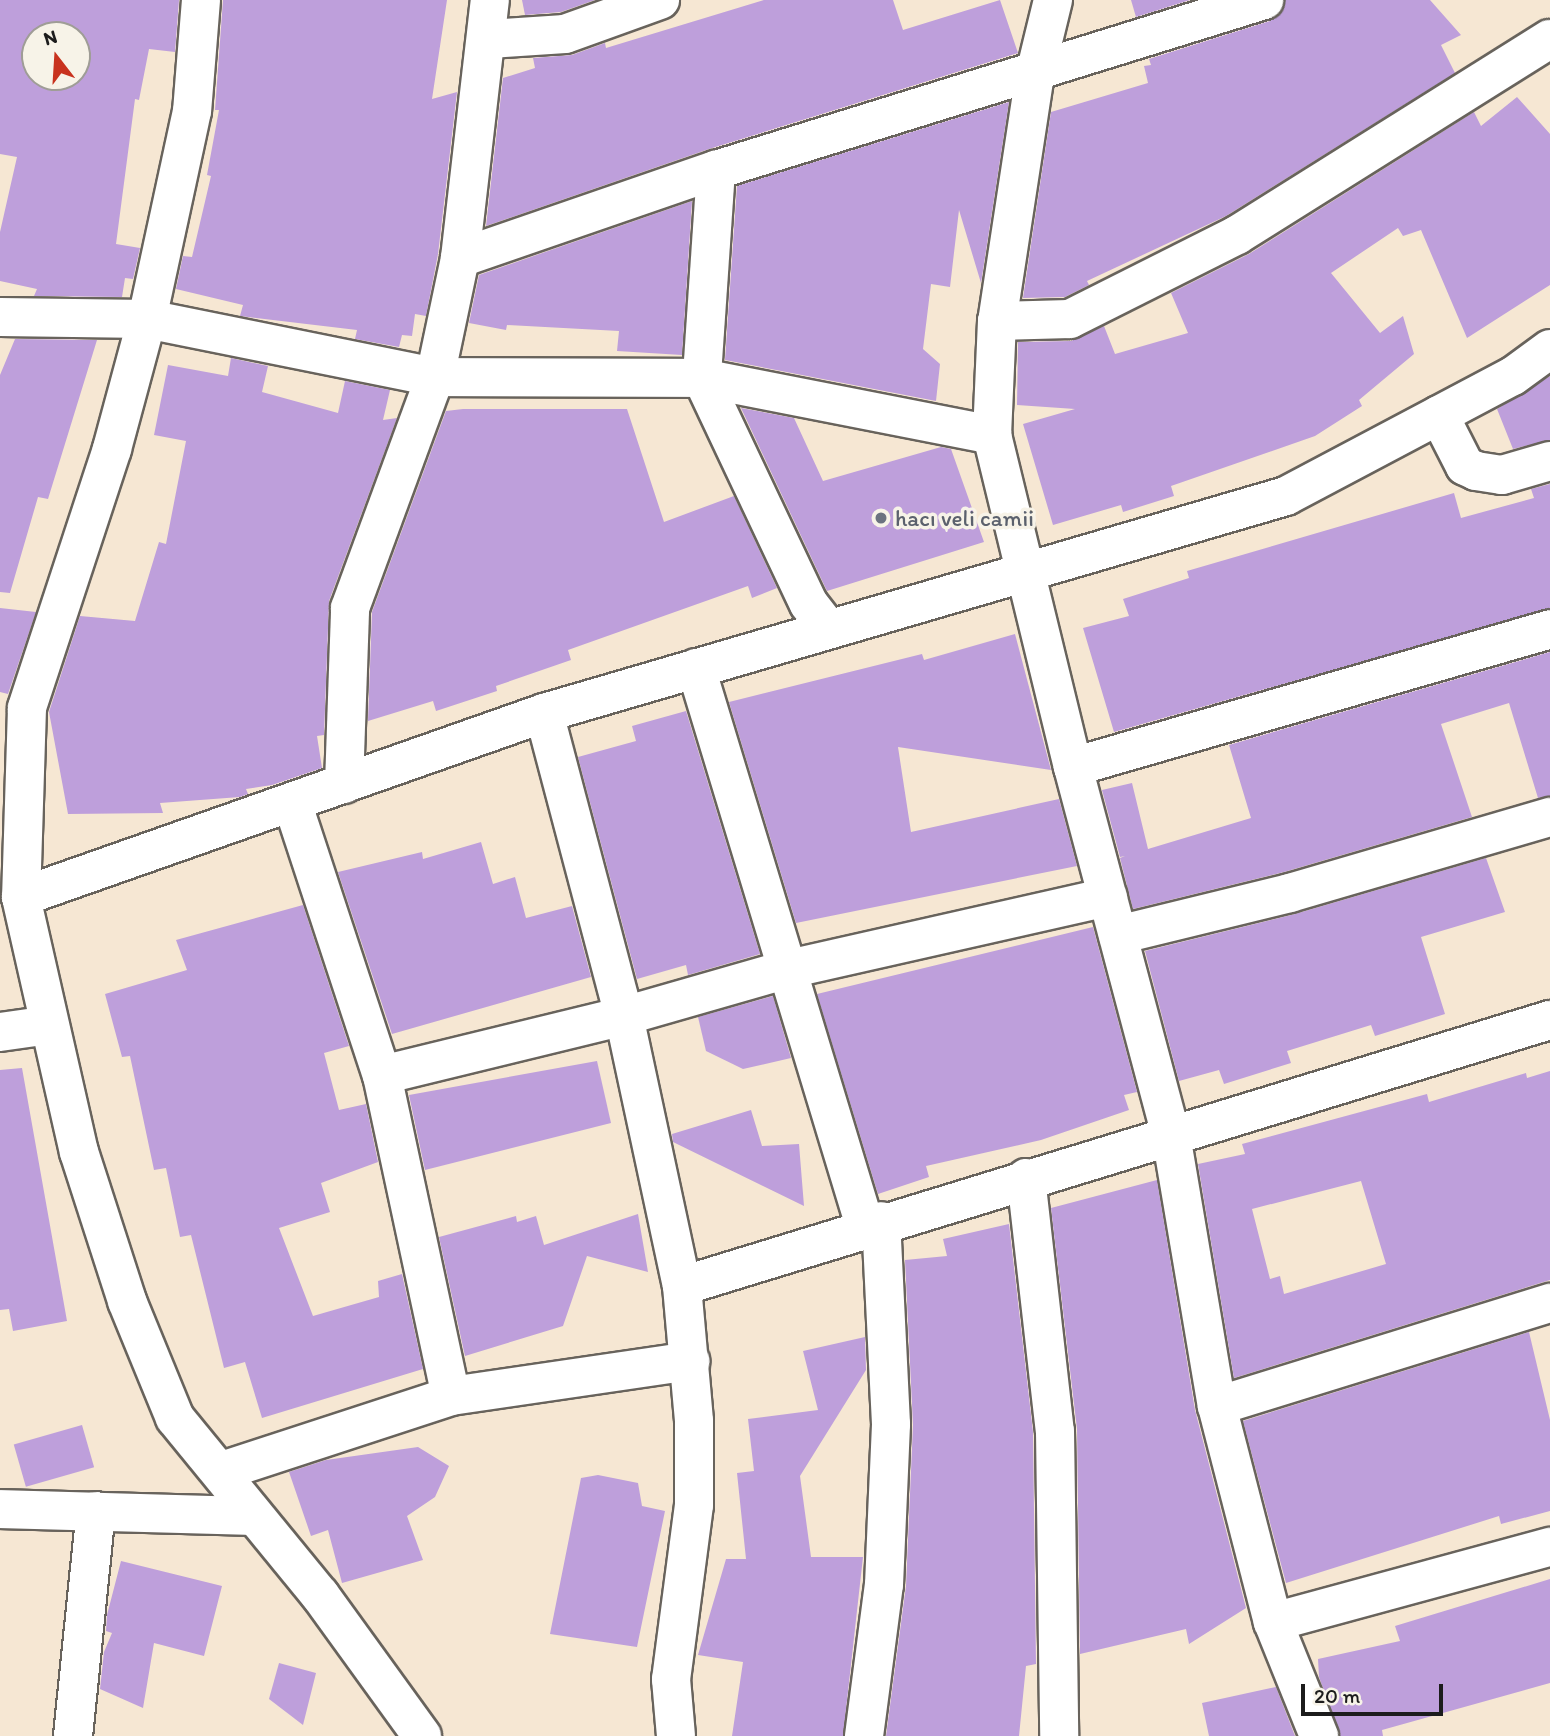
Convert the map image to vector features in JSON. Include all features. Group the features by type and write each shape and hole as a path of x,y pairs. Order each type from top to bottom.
{"street":[{"path":"201,0 192,111 147,319 112,449 14,705 11,858 79,1152 127,1301 175,1419 222,1471 254,1516 320,1595 422,1736"},
{"path":"344,784 350,608 435,377 460,258 489,39 490,0"},
{"path":"489,39 565,34 660,0"},
{"path":"1053,0 1035,74 997,321 992,435 1073,767 1171,1135 1217,1406 1273,1622 1319,1736"},
{"path":"460,258 716,170 1035,74 1264,0"},
{"path":"997,321 1070,319 1225,241 1550,39"},
{"path":"716,170 702,378 809,604 827,628"},
{"path":"0,317 147,319 435,377 702,378 992,435"},
{"path":"20,897 544,713 827,628 1025,576 1286,496 1513,376 1550,349"},
{"path":"1439,415 1465,466 1476,471 1502,475 1550,461"},
{"path":"1073,767 1550,629"},
{"path":"696,668 784,970 873,1224 891,1424 884,1585 864,1736"},
{"path":"544,713 624,1016 682,1286 690,1361 694,1505 671,1679 676,1736"},
{"path":"292,802 382,1075 451,1396"},
{"path":"1118,935 1290,893 1550,817"},
{"path":"382,1075 624,1016 784,970 1108,897"},
{"path":"682,1286 873,1224 1550,1020"},
{"path":"0,1032 50,1025"},
{"path":"1026,1178 1055,1431 1059,1736"},
{"path":"1217,1406 1550,1303"},
{"path":"222,1471 451,1396 690,1361"},
{"path":"0,1509 254,1516"},
{"path":"73,1736 96,1511"},
{"path":"1273,1622 1550,1547"}],"building":[{"path":"0,0 179,0 175,52 149,49 139,100 135,99 116,244 140,248 133,279 125,278 122,297 34,296 37,289 0,281 0,232 17,157 0,154"},
{"path":"223,0 447,0 432,99 457,92 438,254 426,316 415,314 412,336 402,335 399,347 355,339 357,330 240,316 243,305 176,289 183,256 192,257 211,176 207,175 219,110 215,110"},
{"path":"522,0 595,0 561,12 525,15"},
{"path":"764,0 893,0 903,30 1000,0 1018,53 709,149 486,226 503,78 535,68 533,58 572,55 605,43 606,48"},
{"path":"1131,0 1190,0 1136,17"},
{"path":"1285,0 1430,0 1461,35 1441,45 1455,73 1226,216 1087,281 1089,285 1065,297 1023,298 1051,112 1148,83 1144,66 1151,65 1149,59 1270,21 1280,14"},
{"path":"1517,97 1550,134 1550,285 1467,338 1421,230 1403,236 1398,228 1331,273 1380,333 1403,316 1414,354 1359,400 1362,406 1315,436 1171,486 1174,496 1123,512 1121,505 1053,525 1023,424 1075,409 1017,405 1018,342 1071,341 1104,326 1115,354 1188,333 1171,293 1249,254 1474,112 1481,126"},
{"path":"1009,102 981,283 959,210 950,287 931,284 923,349 940,364 936,401 725,360 737,186"},
{"path":"692,201 682,355 617,351 619,331 507,325 506,330 469,323 479,275"},
{"path":"15,339 97,340 48,499 38,497 10,593 0,592 0,375"},
{"path":"231,358 268,366 262,392 338,413 345,381 390,390 383,420 397,418 329,601 324,735 317,736 322,768 272,785 246,789 248,794 240,797 160,803 163,813 68,814 49,712 80,616 135,621 159,542 166,544 186,441 154,435 168,365 228,376"},
{"path":"1550,376 1550,440 1513,449 1497,409"},
{"name":"hacı veli camii","path":"741,408 794,418 823,481 941,447 951,449 984,542 827,591"},
{"path":"627,409 664,522 734,496 777,588 752,598 748,586 568,650 571,660 496,686 497,691 436,711 433,701 368,721 372,612 446,411"},
{"path":"1550,484 1550,608 1114,732 1083,628 1129,616 1123,599 1189,578 1187,571 1454,493 1461,518 1534,498 1531,489"},
{"path":"0,608 36,612 8,694 0,692"},
{"path":"1015,634 1051,770 898,747 911,832 1059,799 1077,866 796,923 729,702 922,654 924,660"},
{"path":"1550,652 1550,796 1538,798 1509,703 1441,724 1472,817 1284,872 1133,909 1120,858 1125,856 1120,857 1102,790 1132,783 1148,849 1251,818 1229,745"},
{"path":"686,711 760,954 688,975 686,965 637,979 578,757 636,741 632,726"},
{"path":"481,842 493,884 515,877 526,918 572,906 591,977 392,1034 338,872 422,852 423,859"},
{"path":"1486,858 1505,912 1421,937 1445,1014 1375,1036 1371,1025 1287,1051 1291,1063 1224,1084 1219,1070 1179,1081 1145,951 1295,914"},
{"path":"303,905 349,1046 324,1053 339,1110 366,1104 378,1162 321,1183 330,1212 279,1228 313,1316 379,1297 378,1281 402,1274 423,1369 262,1418 245,1362 224,1368 191,1235 180,1237 166,1168 154,1170 130,1056 122,1057 105,994 187,970 176,940"},
{"path":"1093,927 1137,1092 1124,1095 1129,1110 1041,1140 926,1166 929,1177 878,1194 817,994"},
{"path":"773,996 791,1058 743,1069 706,1051 698,1017"},
{"path":"597,1061 611,1123 425,1170 409,1095"},
{"path":"22,1068 67,1321 13,1331 9,1309 0,1310 0,1070"},
{"path":"1550,1071 1550,1280 1234,1378 1198,1164 1245,1154 1242,1144 1427,1094 1429,1102 1526,1073 1527,1078","holes":["1361,1181 1386,1264 1284,1294 1280,1276 1270,1279 1252,1209"]},
{"path":"751,1110 762,1146 799,1144 804,1206 673,1142 672,1134"},
{"path":"1157,1180 1195,1410 1246,1608 1189,1644 1186,1629 1080,1654 1077,1429 1051,1208"},
{"path":"638,1214 648,1272 587,1256 563,1326 465,1356 439,1237 516,1216 517,1222 536,1216 544,1245"},
{"path":"1009,1224 1033,1432 1036,1664 1026,1666 1019,1736 886,1736 906,1586 913,1425 905,1260 947,1256 943,1239"},
{"path":"1529,1332 1550,1420 1550,1511 1501,1524 1499,1516 1286,1583 1243,1421"},
{"path":"865,1337 866,1370 800,1476 811,1557 863,1557 843,1736 732,1736 743,1662 698,1655 726,1559 746,1559 737,1473 754,1471 748,1419 818,1410 803,1351"},
{"path":"82,1425 94,1467 26,1487 14,1445"},
{"path":"418,1447 449,1466 435,1497 407,1516 423,1560 342,1583 328,1530 311,1536 289,1472 326,1460"},
{"path":"598,1475 638,1483 642,1506 665,1511 637,1647 550,1634 581,1478"},
{"path":"121,1561 222,1586 204,1656 154,1643 143,1708 100,1689 104,1652 112,1633 106,1631 107,1615"},
{"path":"1550,1579 1550,1683 1382,1730 1383,1736 1340,1736 1319,1677 1318,1659 1400,1641 1395,1626"},
{"path":"279,1663 316,1673 303,1725 269,1699"},
{"path":"1276,1687 1295,1736 1209,1736 1202,1703"}],"place":[{"name":"hacı veli camii","path":"881,518"}]}
